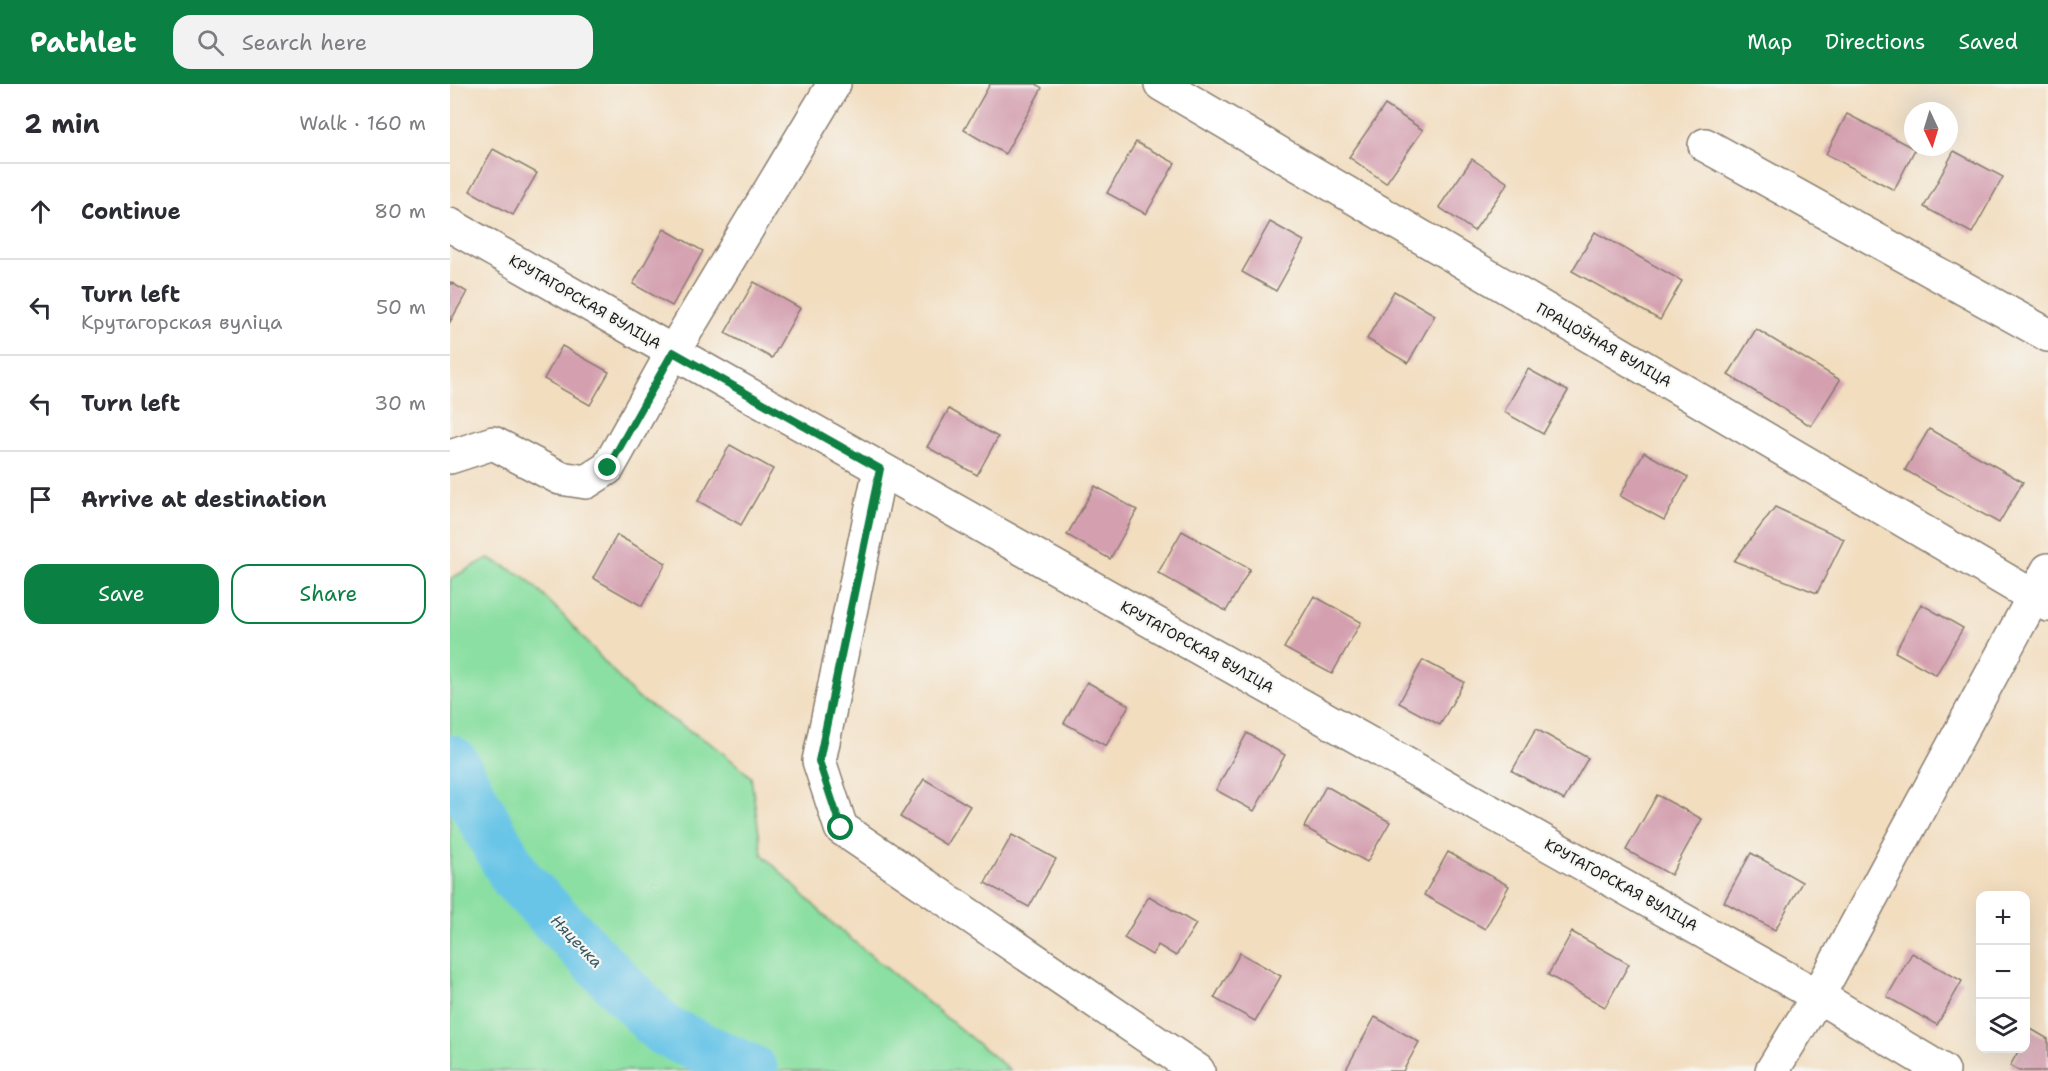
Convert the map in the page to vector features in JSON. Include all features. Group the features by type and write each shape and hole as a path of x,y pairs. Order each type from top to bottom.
{"street":[{"path":"450,457 493,443 560,478 586,482 608,468 673,352 834,84"},
{"name":"ПРАЦОЎНАЯ ВУЛІЦА","path":"1161,84 2043,590"},
{"path":"1705,145 2048,334"},
{"name":"КРУТАГОРСКАЯ ВУЛІЦА","path":"450,225 1818,996 1942,1071"},
{"path":"880,469 819,761 841,828 1198,1071"},
{"path":"1772,1071 1818,996 2043,590"}],"green space":[{"path":"488,558 524,576 560,612 636,697 716,747 751,777 762,854 834,925 1011,1071 450,1071 450,579"}],"building":[{"path":"990,84 1036,84 1042,88 1005,154 964,130"},
{"path":"1385,105 1423,130 1386,183 1349,157"},
{"path":"1847,114 1904,143 1904,156 1911,156 1894,190 1826,154"},
{"path":"1136,142 1175,163 1146,214 1107,193"},
{"path":"493,149 537,173 513,215 470,191"},
{"path":"1958,153 2003,177 1972,233 1924,207 1951,156 1958,156"},
{"path":"1472,159 1508,183 1474,231 1439,207"},
{"path":"1270,222 1304,241 1276,291 1242,272"},
{"path":"664,229 703,251 672,306 633,284"},
{"path":"1595,232 1682,281 1660,320 1572,271"},
{"path":"450,282 467,292 450,322"},
{"path":"754,282 800,308 772,358 725,333"},
{"path":"1394,291 1435,315 1408,363 1367,339"},
{"path":"1756,329 1840,380 1811,426 1728,375"},
{"path":"562,346 609,372 590,405 544,379"},
{"path":"1528,369 1568,391 1543,434 1504,412"},
{"path":"949,409 998,437 977,475 927,447"},
{"path":"1929,429 2023,482 1999,523 1905,470"},
{"path":"730,445 773,469 741,525 698,501"},
{"path":"1644,452 1688,477 1664,520 1620,496"},
{"path":"1095,486 1137,510 1110,559 1067,535"},
{"path":"1775,507 1844,539 1817,593 1734,561"},
{"path":"1182,531 1250,569 1226,611 1158,573"},
{"path":"617,535 666,563 642,606 593,578"},
{"path":"1314,596 1361,622 1332,674 1284,648"},
{"path":"1921,604 1963,628 1936,675 1895,652"},
{"path":"1423,660 1464,682 1440,725 1399,703"},
{"path":"1087,682 1129,705 1106,746 1064,723"},
{"path":"1536,729 1588,758 1564,800 1512,771"},
{"path":"1247,733 1285,755 1254,811 1216,790"},
{"path":"924,779 970,806 946,845 900,817"},
{"path":"1326,786 1390,822 1367,862 1304,827"},
{"path":"1657,795 1702,819 1671,875 1626,850"},
{"path":"1012,835 1056,859 1029,907 985,883"},
{"path":"1448,852 1509,886 1485,929 1424,895"},
{"path":"1751,853 1802,882 1775,930 1724,902"},
{"path":"1149,896 1196,924 1176,956 1158,945 1152,955 1124,938"},
{"path":"1572,932 1629,964 1605,1007 1548,975"},
{"path":"1240,953 1281,976 1255,1021 1214,998"},
{"path":"1912,953 1962,981 1937,1025 1887,997"},
{"path":"1375,1017 1419,1042 1403,1071 1345,1071"},
{"path":"2031,1029 2048,1039 2048,1071 2019,1071 2010,1066 2017,1053 2030,1053"}],"waterway":[{"name":"Няцечка","path":"450,761 516,878 663,1030 752,1071"}],"route":[{"path":"608,468 673,352 880,469 819,761 841,828"}]}
